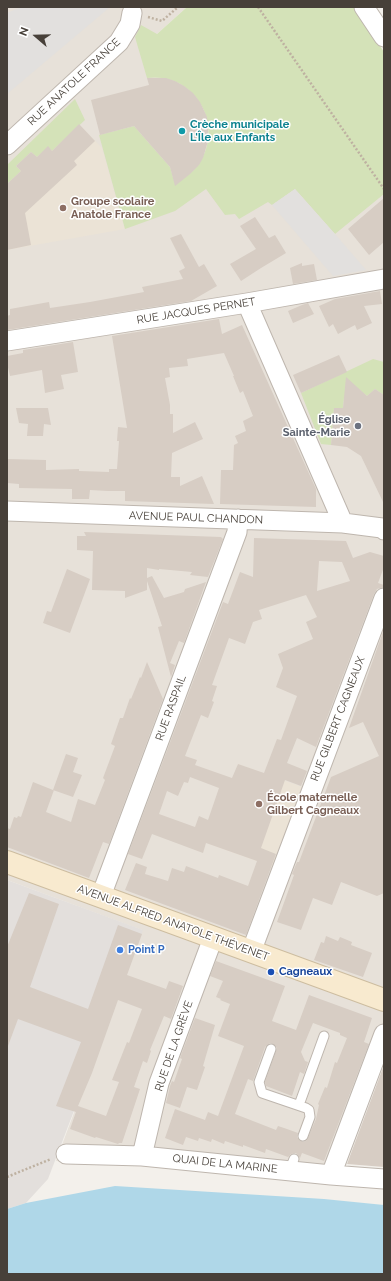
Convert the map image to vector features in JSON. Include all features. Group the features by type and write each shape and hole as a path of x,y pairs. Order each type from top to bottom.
{"main road":[{"name":"AVENUE ALFRED ANATOLE THÉVENET","path":"7,862 384,1000"}],"street":[{"path":"364,7 384,37"},
{"name":"RUE ANATOLE FRANCE","path":"7,145 119,42 130,24 132,13"},
{"name":"RUE JACQUES PERNET","path":"7,341 247,303 384,279"},
{"path":"247,303 343,523"},
{"name":"AVENUE PAUL CHANDON","path":"7,511 343,523 384,530"},
{"name":"RUE RASPAIL","path":"101,896 237,532 238,519"},
{"name":"RUE GILBERT CAGNEAUX","path":"250,952 384,598"},
{"name":"RUE DE LA GRÈVE","path":"142,1156 159,1083 213,938"},
{"path":"331,1175 384,1034"},
{"name":"QUAI DE LA MARINE","path":"66,1154 142,1156 292,1165 331,1175 384,1179"}],"lane":[{"path":"299,1105 324,1036"},
{"path":"271,1049 259,1082 262,1093 299,1105 309,1110 310,1113 303,1136"}],"path":[{"path":"132,13 162,21 178,7"},
{"path":"258,7 384,189"},
{"path":"7,1177 66,1154"}],"shaded area":[{"path":"7,7 187,7 157,34 381,196 384,194 384,1059 338,1179 158,1166 56,1161 142,930 7,880"},
{"path":"21,7 110,7 7,94 7,13"},
{"name":"Groupe scolaire Anatole France","path":"79,124 102,148 125,229 7,250 7,187 16,166 31,152 37,157 48,146 52,150"},
{"path":"295,189 366,270 333,276 272,205"},
{"name":"École maternelle Gilbert Cagneaux","path":"238,764 302,787 273,867 209,844"},
{"path":"7,880 143,930 48,1179 26,1203 7,1209"}],"green space":[{"path":"187,7 354,7 384,52 384,194 335,234 295,189 272,205 268,202 239,219 235,214 225,215 206,189 175,211 125,229 99,135 134,126 170,167 175,184 197,167 208,144 209,129 206,115 199,102 190,91 178,83 163,78 147,78 135,37 141,25 157,34"},
{"path":"75,99 85,120 52,151 48,147 37,157 31,152 16,166 21,171 8,183 7,187 7,165"},
{"path":"373,359 384,362 384,395 375,389 367,396 360,390 344,398 343,408 334,408 331,445 321,444 301,393"}],"water":[{"path":"115,1186 324,1199 384,1205 384,1274 7,1274 7,1209 26,1203"}],"building":[{"name":"Crèche municipale L'Île aux Enfants","path":"147,78 166,78 184,86 193,93 200,102 207,117 208,141 203,158 199,165 190,174 175,186 170,167 134,126 100,135 91,100 149,85"},
{"path":"79,124 95,141 74,161 77,165 25,213 31,245 7,250 7,187 8,183 21,171 16,166 31,152 37,157 48,146 52,151"},
{"path":"384,198 384,242 369,255 348,229"},
{"path":"255,217 269,238 275,235 286,253 241,281 230,264 256,249 240,226"},
{"path":"181,234 199,267 204,264 217,286 191,301 7,330 7,316 10,315 10,309 49,302 50,308 90,302 144,292 142,287 183,279 179,271 185,268 170,238"},
{"path":"302,263 302,266 314,264 317,280 293,284 290,268"},
{"path":"380,291 382,304 364,306 372,323 357,330 355,325 338,334 333,324 329,327 319,306 335,299"},
{"path":"308,303 314,314 293,323 288,311"},
{"path":"219,319 222,334 242,325 316,489 316,507 220,504 221,470 233,470 234,445 238,443 235,436 246,431 243,421 253,416 243,391 240,393 224,353 187,359 188,366 169,368 170,377 165,378 170,405 170,414 173,414 173,433 195,422 203,439 172,453 171,477 180,477 180,486 202,476 214,504 125,501 125,491 90,490 89,499 72,499 72,489 19,488 19,484 7,483 7,459 46,460 46,470 79,469 79,471 109,472 109,469 117,469 119,441 117,441 118,427 127,428 112,336"},
{"path":"73,342 78,372 61,375 64,389 45,393 42,370 10,376 7,356 23,353 23,350"},
{"path":"339,355 347,372 301,393 293,375"},
{"name":"Église Sainte-Marie","path":"346,377 367,396 375,389 384,395 384,504 361,456 347,447 331,445 334,408 343,408"},
{"path":"16,408 48,408 51,425 44,424 43,436 27,436 28,424 19,423"},
{"path":"84,532 221,537 223,539 208,577 190,575 192,572 147,568 147,578 152,576 164,598 184,592 185,589 206,582 184,643 179,641 170,663 175,665 171,677 158,627 162,626 147,581 147,590 125,598 125,591 92,590 93,551 77,550 77,536 86,536"},
{"path":"254,538 346,541 353,558 370,552 384,556 384,567 378,583 384,585 384,587 377,589 374,594 316,747 297,738 287,763 307,771 301,786 285,780 261,848 276,854 246,935 125,890 136,863 147,867 145,874 168,881 172,868 184,872 186,866 218,878 219,875 248,886 257,861 206,843 203,853 152,834 142,859 128,854 223,602 228,604 240,572 253,577","holes":["319,561 342,562 350,581 317,591","306,595 317,617 306,622 313,639 278,654 283,668 276,687 297,696 281,740 277,739 264,773 238,764 232,778 195,765 197,760 185,756 201,715 208,718 214,702 212,701 217,686 212,685 229,638 245,644 253,622 262,619 259,610","190,777 219,788 208,820 199,816 195,827 159,814 167,791 178,796 184,782 188,783"]},
{"path":"67,569 90,579 70,633 43,623 47,611 51,612"},
{"path":"384,629 384,893 377,896 341,882 332,905 313,898 301,930 277,922 294,875 292,874 297,862 299,862 331,777 379,756 363,722 349,728"},
{"path":"147,662 163,699 109,844 103,842 89,878 7,847 7,828 10,829 14,817 21,817 33,782 53,790 66,754 78,758 73,772 82,775 73,797 54,790 46,812 71,822 78,799 95,805 105,780 103,778 115,746 111,744 120,718 123,718 130,698 131,699"},
{"path":"29,893 59,904 30,987 88,1009 118,925 142,934 127,975 166,989 169,981 183,986 171,1019 164,1016 150,1050 147,1063 143,1061 134,1087 140,1089 122,1143 118,1144 96,1137 95,1138 70,1129 76,1112 56,1106 81,1042 18,1019 8,1046 7,1045 7,947","holes":["118,1000 142,1009 129,1043 127,1042 112,1080 119,1082 106,1116 78,1106 92,1073"]},
{"path":"326,936 338,941 340,937 352,942 351,945 372,953 363,977 314,960 321,942 324,943"},
{"path":"216,961 285,986 272,1021 296,1030 309,995 372,1018 364,1042 369,1044 324,1161 302,1153 300,1158 296,1153 291,1154 288,1157 266,1149 265,1153 243,1145 243,1147 225,1141 224,1144 212,1139 211,1142 199,1138 198,1141 186,1137 183,1145 165,1138 175,1109 205,1120 208,1112 218,1116 244,1046 218,1036 230,1004 216,997 223,981 210,976","holes":["313,1023 340,1033 340,1035 347,1038 337,1063 335,1062 327,1088 325,1087 318,1104 316,1119 307,1140 304,1142 301,1141 297,1137 298,1133 287,1129 278,1126 276,1130 235,1114 248,1079 253,1081 265,1047 270,1043 277,1048 265,1082 266,1086 292,1096 300,1072 304,1074 308,1062 305,1061 301,1052"]},
{"path":"195,1018 215,1025 203,1066 205,1067 197,1090 187,1087 180,1108 166,1103 170,1086 172,1081 174,1082 182,1059 180,1058"},
{"path":"384,1065 384,1167 347,1164"}],"place":[{"name":"Crèche municipale L'Île aux Enfants","path":"182,131"},
{"name":"Groupe scolaire Anatole France","path":"63,208"},
{"name":"Église Sainte-Marie","path":"358,426"},
{"name":"École maternelle Gilbert Cagneaux","path":"259,804"},
{"name":"Point P","path":"120,950"},
{"name":"Cagneaux","path":"271,972"}]}
